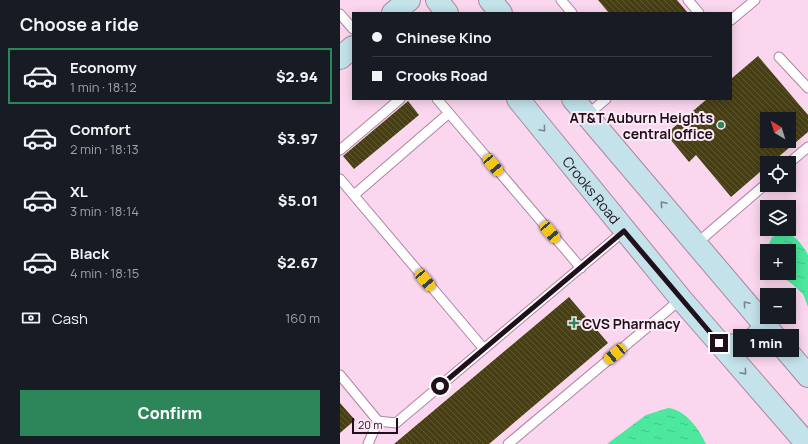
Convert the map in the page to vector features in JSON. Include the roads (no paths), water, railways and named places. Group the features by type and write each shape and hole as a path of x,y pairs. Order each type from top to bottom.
{"main road":[{"path":"394,12 409,0"},
{"path":"437,0 447,12"},
{"path":"490,0 500,12"},
{"path":"340,58 352,48"},
{"name":"Crooks Road","path":"519,100 573,165 624,231 807,444"},
{"path":"580,107 808,376"},
{"path":"719,343 739,347 747,344 755,339 764,325"}],"lane":[{"path":"561,0 571,12"},
{"path":"688,0 698,12"},
{"path":"732,19 755,0"},
{"path":"340,14 352,28"},
{"path":"779,57 808,88"},
{"path":"340,150 399,100"},
{"path":"438,100 581,268"},
{"path":"580,107 603,100"},
{"path":"354,195 449,113"},
{"path":"796,158 808,147"},
{"path":"340,179 484,349"},
{"path":"696,244 760,188"},
{"path":"340,375 378,421 396,423 624,231"},
{"path":"508,444 681,299"},
{"path":"368,444 378,421"}],"water":[{"path":"793,236 808,255 808,307 803,294 786,280 796,280 796,244 769,244 772,237"},
{"path":"668,408 681,412 686,416 700,432 706,444 607,444 646,415"}],"place":[{"name":"AT&T Auburn Heights central office","path":"721,125"},
{"name":"CVS Pharmacy","path":"574,323"}]}
